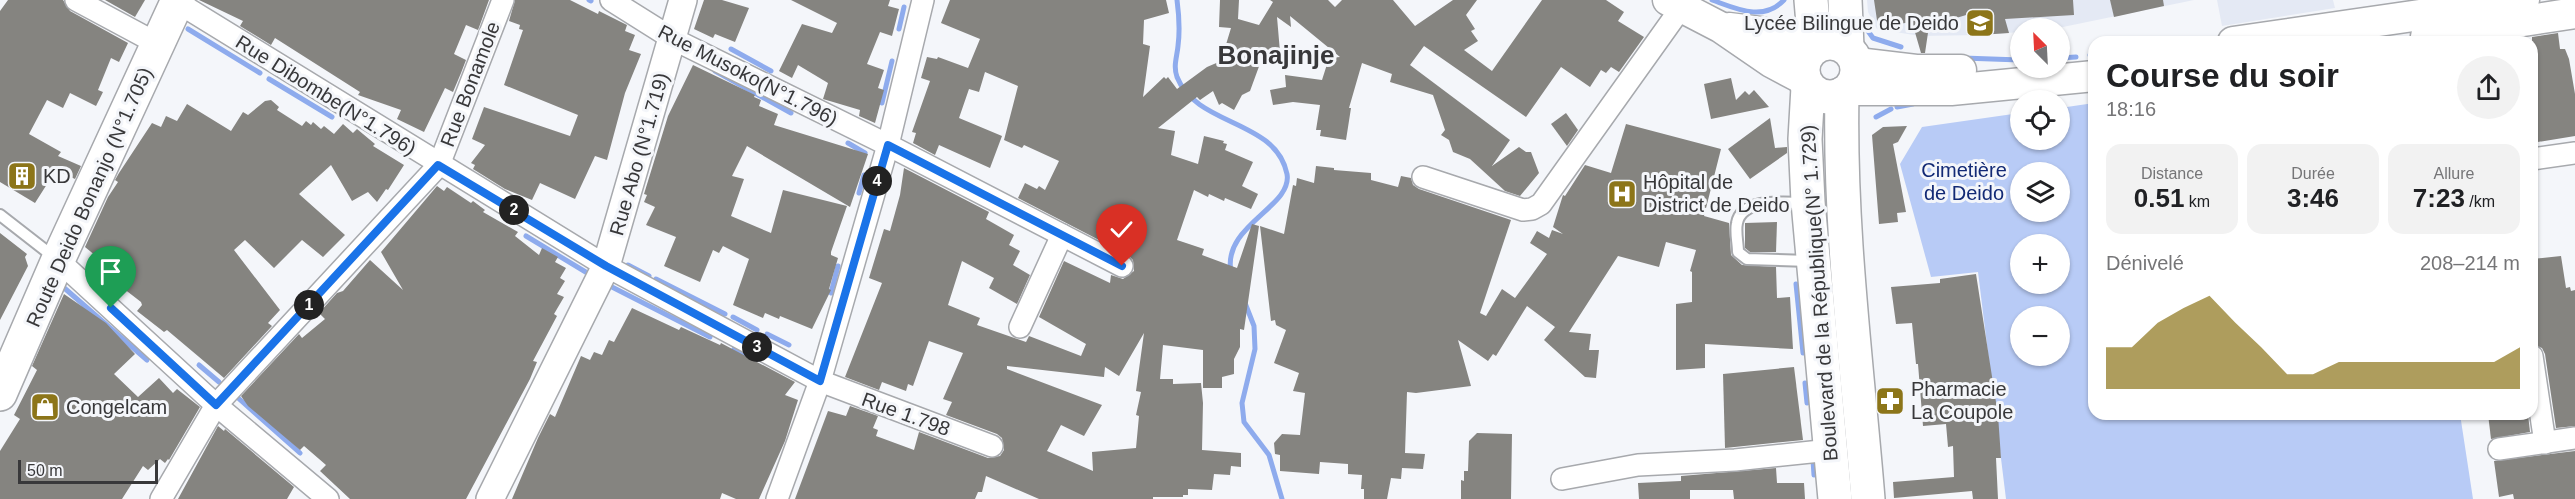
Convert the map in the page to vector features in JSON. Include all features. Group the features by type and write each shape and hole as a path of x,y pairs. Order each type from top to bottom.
{"main road":[{"path":"1811,0 1829,70"},
{"path":"1829,70 1845,0"},
{"path":"2279,36 2434,16 2524,0"},
{"name":"Route Deido Bonanjo (N°1.705)","path":"0,394 58,260 178,1"},
{"path":"1675,4 1720,27 1761,32 1829,70 1951,90 2088,77"},
{"path":"2389,36 2434,16 2575,13"},
{"path":"2070,63 2088,61"},
{"path":"1829,70 2010,68"},
{"name":"Boulevard de la République(N° 1.729)","path":"1829,70 1805,139 1808,202 1835,499"},
{"name":"Boulevard de la République(N° 1.729)","path":"1829,70 1841,153 1868,499"}],"street":[{"path":"76,0 158,44"},
{"name":"Rue Bonamole","path":"161,499 216,405 438,165 503,0"},
{"name":"Rue Musoko(N°1.796)","path":"611,0 673,39 888,145 1122,266"},
{"name":"Rue Abo (N°1.719)","path":"490,499 606,266 683,0"},
{"path":"777,499 820,381 888,145 923,0"},
{"name":"Rue Dibombe(N°1.796)","path":"178,1 438,165 606,266 820,381"},
{"path":"1423,177 1523,210 1532,210 1541,204 1675,4"},
{"path":"2538,158 2575,153"},
{"path":"1020,327 1062,235"},
{"path":"58,260 216,405 327,499"},
{"name":"Rue 1.798","path":"820,381 992,446"},
{"path":"2538,396 2545,442"},
{"path":"2499,449 2575,438"},
{"path":"1562,480 1638,465 1735,460 1830,450"}],"lane":[{"path":"1808,202 1755,205 1742,213 1737,222 1738,252 1747,259 1814,261"},
{"path":"0,215 58,260"}],"shaded area":[{"name":"Lycée Bilingue de Deido","path":"1867,0 2194,0 2070,26 2070,18 2010,18 2010,33 1980,35 1920,36 1877,29 1868,12"},
{"path":"2217,0 2333,0 2335,8 2222,26"}],"green space":[{"name":"Cimetière de Deido","path":"2088,104 2088,420 2461,420 2473,499 2006,499 1978,272 1931,277 1900,164 1922,127 2010,114 2010,150 2070,150 2070,107"}],"building":[{"path":"8,0 63,0 70,11 128,43 119,62 111,58 98,90 103,92 96,106 70,93 63,108 47,100 29,134 61,152 58,156 81,166 75,179 56,170 35,203 0,182 0,11"},
{"path":"105,0 145,0 135,17"},
{"path":"199,0 489,0 478,30 466,25 454,54 466,60 461,73 453,92 445,88 424,132 397,119 401,110 358,95 360,92 275,38 271,45 240,26 243,21"},
{"path":"515,0 570,0 598,14 599,11 627,25 625,31 635,35 629,50 641,54 625,93 607,160 595,156 575,199 540,183 532,200 505,189 473,169 475,165 471,163 485,145 472,139 484,107 570,136 578,115 504,85 523,30 519,29 520,25 509,21"},
{"path":"704,0 722,0 749,8 735,42 715,34 713,38 694,29"},
{"path":"791,0 890,0 888,6 899,9 892,36 880,32 867,64 884,70 878,88 884,90 875,123 859,116 860,110 823,99 828,83 798,65 792,78 779,71 802,24 832,33 837,23"},
{"path":"950,0 1166,0 1169,13 1144,20 1143,44 1150,46 1143,97 1164,77 1166,79 1168,77 1177,89 1207,67 1221,61 1231,28 1219,27 1220,0 1239,0 1238,19 1259,25 1273,2 1270,0 1328,0 1335,7 1342,0 1393,0 1415,26 1453,0 1477,0 1466,15 1475,29 1471,31 1478,41 1464,50 1492,71 1542,0 1606,0 1624,12 1618,21 1644,37 1619,72 1611,67 1606,73 1601,70 1590,87 1561,67 1526,117 1424,46 1410,65 1510,140 1492,166 1519,147 1526,152 1531,152 1539,173 1520,196 1505,191 1470,159 1453,152 1449,140 1441,135 1445,130 1433,95 1390,82 1392,74 1362,63 1349,108 1351,108 1346,140 1320,136 1321,130 1316,130 1320,105 1293,102 1273,105 1270,90 1286,87 1285,75 1322,80 1329,58 1340,57 1290,16 1291,27 1277,17 1280,52 1275,59 1261,61 1250,91 1242,95 1234,110 1222,103 1219,105 1213,91 1200,100 1197,97 1158,128 1175,131 1171,155 1198,164 1204,136 1224,141 1223,143 1227,144 1225,150 1253,162 1242,186 1258,194 1251,209 1225,198 1224,201 1209,194 1208,197 1194,190 1177,240 1204,249 1202,255 1237,268 1252,224 1259,226 1244,330 1240,329 1240,347 1234,359 1234,374 1222,377 1222,388 1203,388 1203,350 1163,345 1160,379 1173,379 1173,384 1201,383 1202,450 1241,453 1241,467 1231,466 1230,475 1214,474 1212,490 1188,489 1188,495 1183,495 1183,497 1039,499 986,476 982,492 978,492 975,499 795,499 828,411 846,416 850,406 878,416 873,428 878,430 876,436 914,450 919,432 988,458 1000,456 1004,450 1002,438 997,434 946,415 952,402 943,399 963,353 929,341 913,386 908,384 906,391 882,382 879,390 845,377 882,283 869,278 884,229 890,231 900,195 904,168 989,212 986,219 1014,235 1009,245 1020,251 1013,265 1030,275 1017,304 989,288 994,278 962,261 948,305 980,318 977,325 1026,342 1029,336 1081,356 1086,344 1039,317 1064,261 1110,283 1111,275 1123,279 1134,271 1133,260 1128,255 1018,198 1025,183 1045,190 1059,161 1024,145 1022,148 1004,140 1018,86 985,72 979,92 969,89 959,118 1002,136 990,168 939,145 935,155 913,143 916,133 912,132 930,81 921,78 927,57 937,59 938,57 968,68 980,39 941,23","holes":["1144,333 1136,391 1141,392 1136,415 1139,416 1136,448 1092,452 1093,471 1047,451 1061,425 1084,436 1102,405 1007,369 1007,366 1104,377 1105,367 1119,376"]},
{"path":"1874,0 2073,0 2074,15 2005,19 2009,33 1980,35 1973,13 1929,26 1925,53 1921,53 1912,22 1878,27"},
{"path":"2110,0 2163,0 2164,6 2114,17"},
{"path":"2558,33 2560,49 2565,49 2569,59 2575,94 2575,136 2538,142 2538,36"},
{"path":"693,65 755,95 754,97 761,100 759,106 778,114 774,125 868,154 850,207 747,146 732,176 744,179 731,216 771,233 783,190 847,206 831,252 831,255 838,258 829,289 831,290 812,329 780,316 779,319 765,313 763,318 733,305 749,259 723,246 719,253 713,250 700,282 664,266 676,237 646,225 655,207 644,202 647,195 644,194 668,116"},
{"path":"1731,78 1736,100 1745,91 1749,95 1754,90 1769,107 1711,119 1704,84"},
{"path":"271,100 279,107 277,110 302,126 306,121 311,125 313,122 321,129 324,126 334,134 343,124 353,133 357,129 375,144 373,146 404,165 388,190 386,189 377,202 368,192 352,201 331,165 299,194 345,235 323,257 302,240 274,268 245,240 234,250 280,310 268,323 272,326 224,378 167,330 164,332 137,311 142,305 141,302 119,285 124,279 85,247 108,197 118,182 115,180 152,123 161,127 166,116 177,121 187,104 231,131 243,112 248,115 265,101"},
{"path":"1566,113 1578,130 1567,146 1551,124"},
{"path":"1770,118 1775,148 1787,147 1787,153 1750,179 1728,149"},
{"path":"1626,124 1721,149 1704,216 1729,223 1731,255 1742,265 1776,267 1777,298 1790,297 1793,349 1705,344 1705,368 1676,370 1676,304 1692,302 1692,272 1690,271 1696,250 1666,242 1659,267 1618,256 1569,332 1591,334 1589,350 1599,350 1596,378 1585,377 1544,340 1555,327 1527,306 1496,356 1493,354 1488,361 1458,340 1471,386 1416,393 1407,392 1405,453 1425,454 1423,469 1402,468 1401,479 1391,478 1387,499 1364,499 1364,489 1361,489 1362,475 1348,474 1348,464 1320,462 1319,474 1280,471 1280,455 1275,454 1274,443 1282,434 1300,435 1305,393 1293,391 1299,373 1274,363 1286,330 1276,325 1275,320 1271,321 1260,226 1284,234 1293,185 1296,186 1297,178 1314,183 1316,166 1371,173 1371,180 1398,187 1401,176 1411,178 1413,185 1419,189 1511,220 1480,313 1486,316 1502,289 1515,298 1547,254 1530,243 1537,231 1549,238 1552,230 1563,234 1553,227 1563,195 1565,196 1585,165 1611,173"},
{"path":"1907,126 1898,142 1893,144 1906,212 1897,213 1898,222 1879,224 1872,135 1883,127"},
{"path":"437,186 444,191 447,187 471,203 473,201 485,210 483,212 518,232 515,236 539,255 542,248 558,257 555,262 566,268 560,278 565,281 557,294 564,297 554,314 557,316 533,361 537,362 530,379 466,499 350,499 320,471 326,465 304,446 300,450 248,406 241,396 299,334 302,338 325,319 319,313 337,293 343,291 370,260 403,290 381,252"},
{"path":"1777,222 1776,252 1750,252 1745,248 1745,223"},
{"path":"0,233 27,254 25,257 28,266 0,320"},
{"path":"2561,256 2566,288 2570,287 2571,291 2575,290 2575,426 2556,428 2545,354 2542,348 2538,346 2538,258"},
{"path":"1976,274 1998,415 2001,458 1996,458 1998,499 1973,499 1972,491 1894,498 1893,482 1954,477 1953,446 1948,447 1946,424 1923,426 1912,323 1896,324 1891,287 1940,283 1940,279"},
{"path":"64,294 106,323 135,354 114,374 138,397 159,378 173,393 177,389 200,407 169,460 165,463 160,459 148,470 143,466 122,499 0,499 0,451 20,419 14,415 37,370 32,366"},
{"path":"632,308 679,330 681,327 720,345 721,343 795,382 785,395 798,400 785,441 759,499 736,499 722,493 720,499 512,499 550,414 555,417 581,356 590,360 594,352 602,355 609,340 614,342"},
{"path":"1794,367 1803,440 1725,448 1723,374"},
{"path":"2489,420 2529,420 2530,432 2491,439"},
{"path":"218,426 224,431 225,429 294,487 287,499 178,499"},
{"path":"1477,433 1512,434 1511,499 1461,499 1461,480 1464,481 1464,471 1468,471 1469,441"},
{"path":"2575,451 2575,499 2514,499 2513,494 2499,497 2494,461"},
{"path":"1776,468 1777,483 1804,483 1805,499 1734,499 1733,490 1690,490 1690,499 1639,499 1638,483 1681,481 1681,476"}],"waterway":[{"path":"1177,0 1179,35 1175,69 1187,93 1201,106 1253,132 1268,143 1280,156 1287,174 1286,186 1280,197 1246,229 1237,242 1231,256 1231,272"},
{"path":"1712,0 1750,12 1767,11 1784,0"},
{"path":"899,29 904,7"},
{"path":"1860,20 1873,38 1901,47"},
{"path":"188,29 260,73"},
{"path":"731,49 771,71"},
{"path":"2070,57 2076,57"},
{"path":"1963,58 2010,60"},
{"path":"882,103 892,61"},
{"path":"715,71 791,113"},
{"path":"269,79 332,117"},
{"path":"1897,107 1913,104"},
{"path":"1876,117 1891,109"},
{"path":"848,143 865,153"},
{"path":"859,193 864,175"},
{"path":"526,236 589,274 586,279"},
{"path":"628,265 649,276"},
{"path":"831,293 838,266"},
{"path":"656,279 725,314"},
{"path":"1796,284 1803,353"},
{"path":"62,286 147,360"},
{"path":"608,289 610,286 710,337"},
{"path":"1245,303 1254,326 1255,349 1242,403 1244,422 1269,455 1282,499"},
{"path":"733,317 757,330"},
{"path":"767,334 789,345"},
{"path":"734,349 756,359"},
{"path":"199,365 219,382"},
{"path":"1805,383 1807,403"},
{"path":"237,397 300,453"},
{"path":"1813,460 1814,475"}],"place":[{"name":"Lycée Bilingue de Deido","path":"1980,23"},
{"name":"KD","path":"22,176"},
{"name":"Hôpital de District de Deido","path":"1622,194"},
{"name":"Pharmacie La Coupole","path":"1890,401"},
{"name":"Congelcam","path":"45,407"}],"district":[{"name":"Bonajinje","path":"1276,55"}],"route":[{"path":"111,308 216,405 438,165 606,266 820,381 888,145 1122,266"}]}
